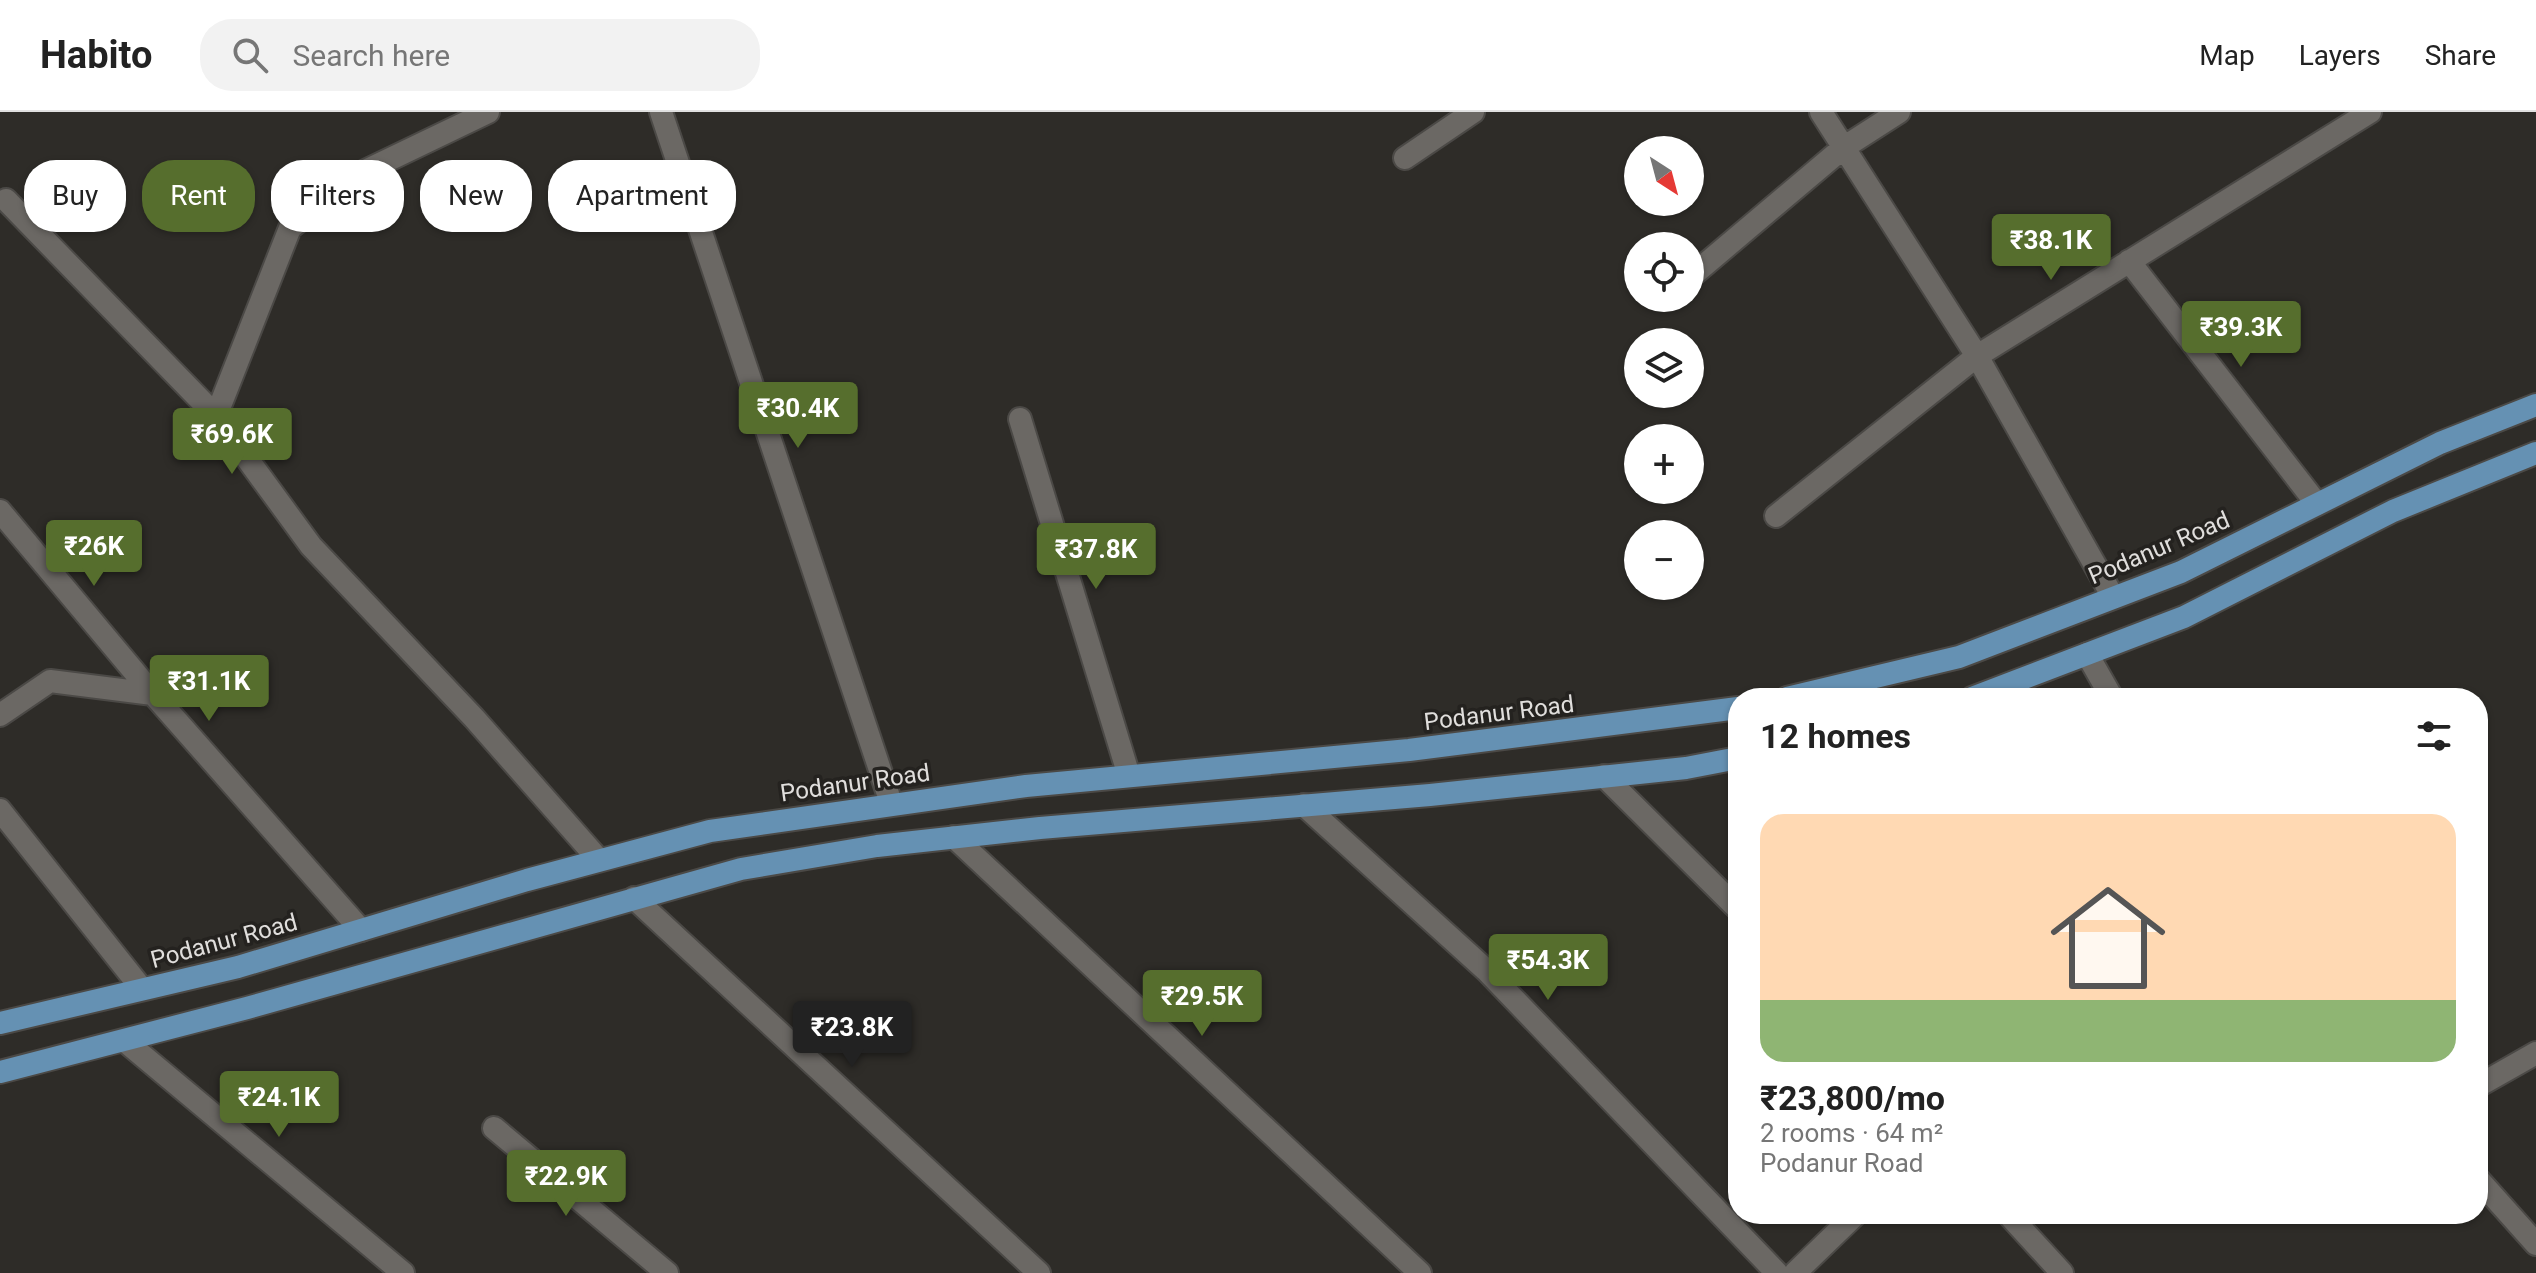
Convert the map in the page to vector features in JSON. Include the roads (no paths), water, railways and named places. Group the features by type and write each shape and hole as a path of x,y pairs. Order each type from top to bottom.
{"main road":[{"name":"Podanur Road","path":"1829,688 1959,657 2181,572 2440,443 2536,405"},
{"path":"1998,688 2184,617 2393,511 2536,453"},
{"name":"Podanur Road","path":"0,1023 238,967 599,860 710,831 891,803 1129,776 1409,750 1728,709"},
{"path":"0,1072 125,1041 741,869 954,837 1686,768 1728,760"}],"street":[{"path":"216,416 290,228 357,175 488,112"},
{"path":"661,112 891,803"},
{"path":"1405,158 1473,112"},
{"path":"1821,112 1977,356 2113,597"},
{"path":"1704,265 1843,148 1899,112"},
{"path":"1776,516 1977,356 2370,112"},
{"path":"6,200 216,416 311,546 474,718 599,860"},
{"path":"2129,261 2317,504"},
{"path":"1020,419 1129,776"},
{"path":"0,511 153,694 361,930"},
{"path":"2087,654 2106,688"},
{"path":"0,715 50,681 153,694"},
{"path":"1604,776 1728,899"},
{"path":"1304,805 1486,970 1728,1222"},
{"path":"0,810 142,989"},
{"path":"954,837 1420,1273"},
{"path":"634,898 1039,1273"},
{"path":"125,1041 403,1273"},
{"path":"2488,1080 2536,1053"},
{"path":"494,1128 667,1273"},
{"path":"2488,1190 2536,1244"},
{"path":"1730,1224 1777,1273"},
{"path":"1795,1273 1846,1224"},
{"path":"2017,1224 2062,1273"}]}
